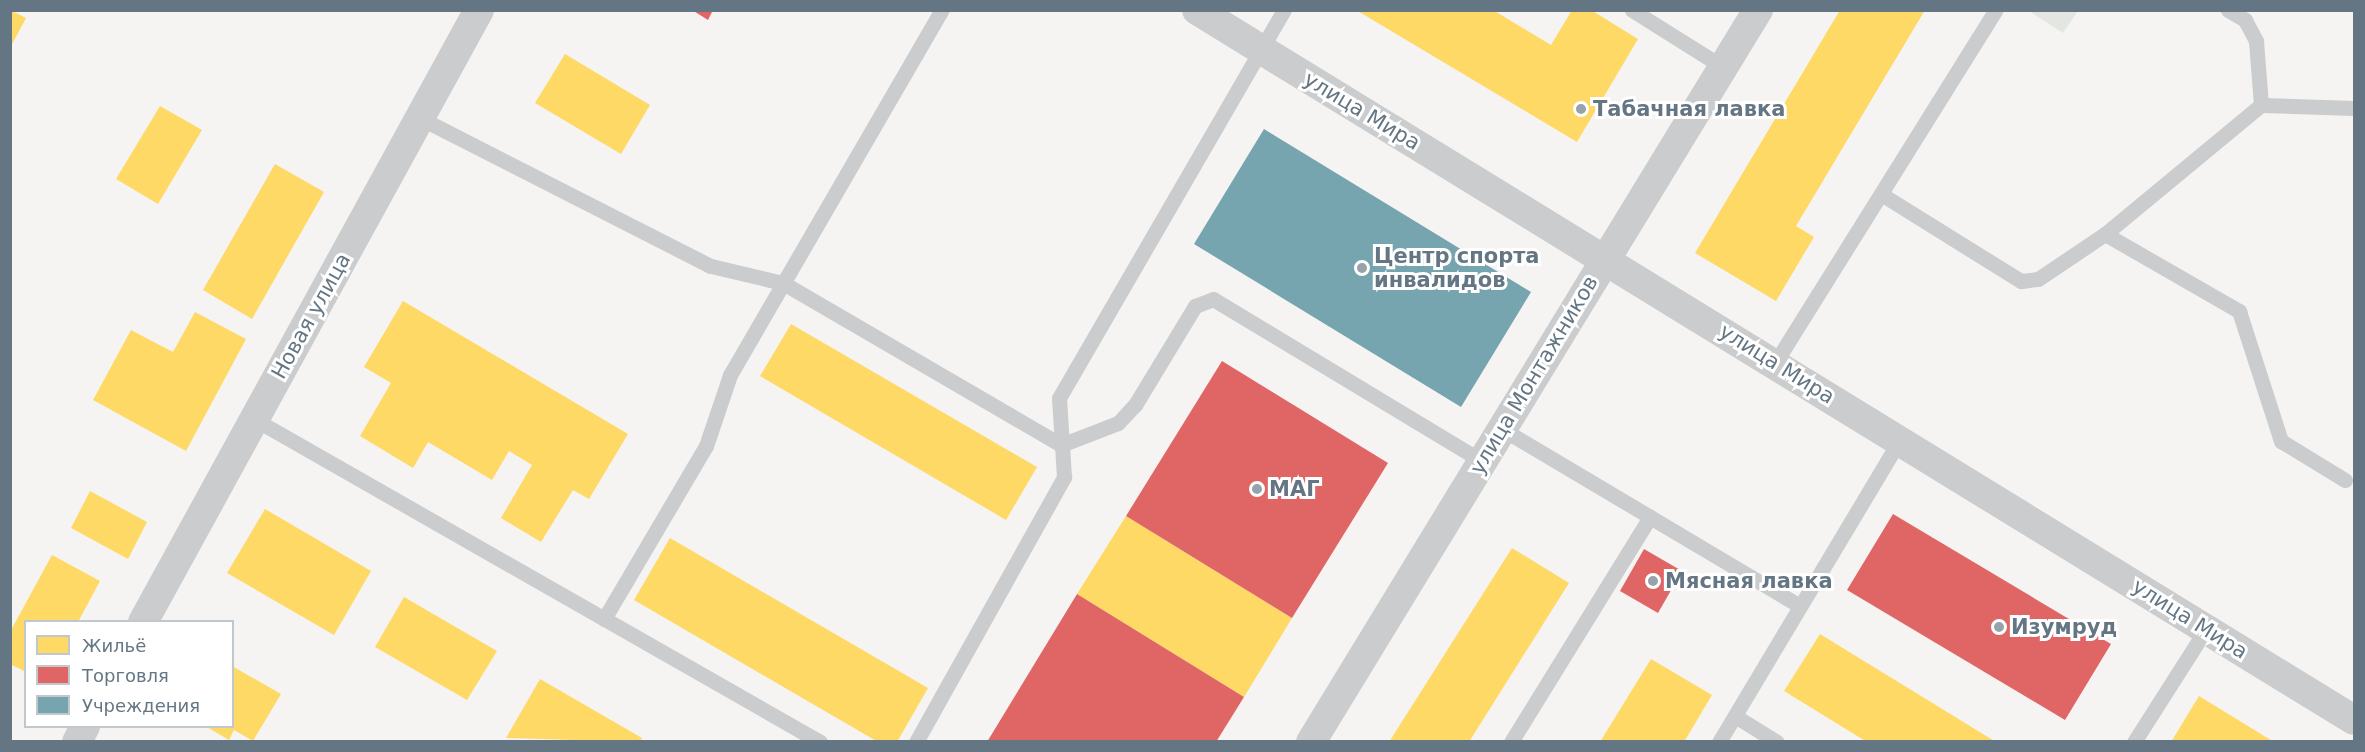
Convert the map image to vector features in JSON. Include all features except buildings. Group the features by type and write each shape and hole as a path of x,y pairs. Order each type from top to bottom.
{"street":[{"name":"Новая улица","path":"144,620 479,10"},
{"name":"улица Мира","path":"1197,10 2355,720"},
{"name":"улица Монтажников","path":"1311,741 1604,258 1758,10"}],"lane":[{"path":"604,619 706,446 730,375 942,10"},
{"path":"916,741 1064,477 1059,398 1284,10"},
{"path":"1632,10 1723,67"},
{"path":"1775,363 1996,10"},
{"path":"2228,10 2245,20 2256,41 2261,105"},
{"path":"1881,195 2021,281 2038,279 2105,234 2261,105 2355,108"},
{"path":"420,118 711,266 783,283 1061,445"},
{"path":"2105,234 2239,311 2282,441 2345,480"},
{"path":"1061,445 1118,423 1135,405 1195,306 1213,299 1482,461"},
{"path":"254,419 820,741"},
{"path":"1502,429 1800,606"},
{"path":"1719,741 1900,440"},
{"path":"1511,741 1650,517"},
{"path":"2134,741 2205,629"},
{"path":"1734,716 1777,741"}],"shaded area":[{"path":"2029,11 2078,11 2063,33"}],"place":[{"name":"Табачная лавка","path":"1581,109"},
{"name":"Центр спорта инвалидов","path":"1362,268"},
{"name":"МАГ","path":"1257,489"},
{"name":"Мясная лавка","path":"1653,581"},
{"name":"Изумруд","path":"1999,627"}]}
